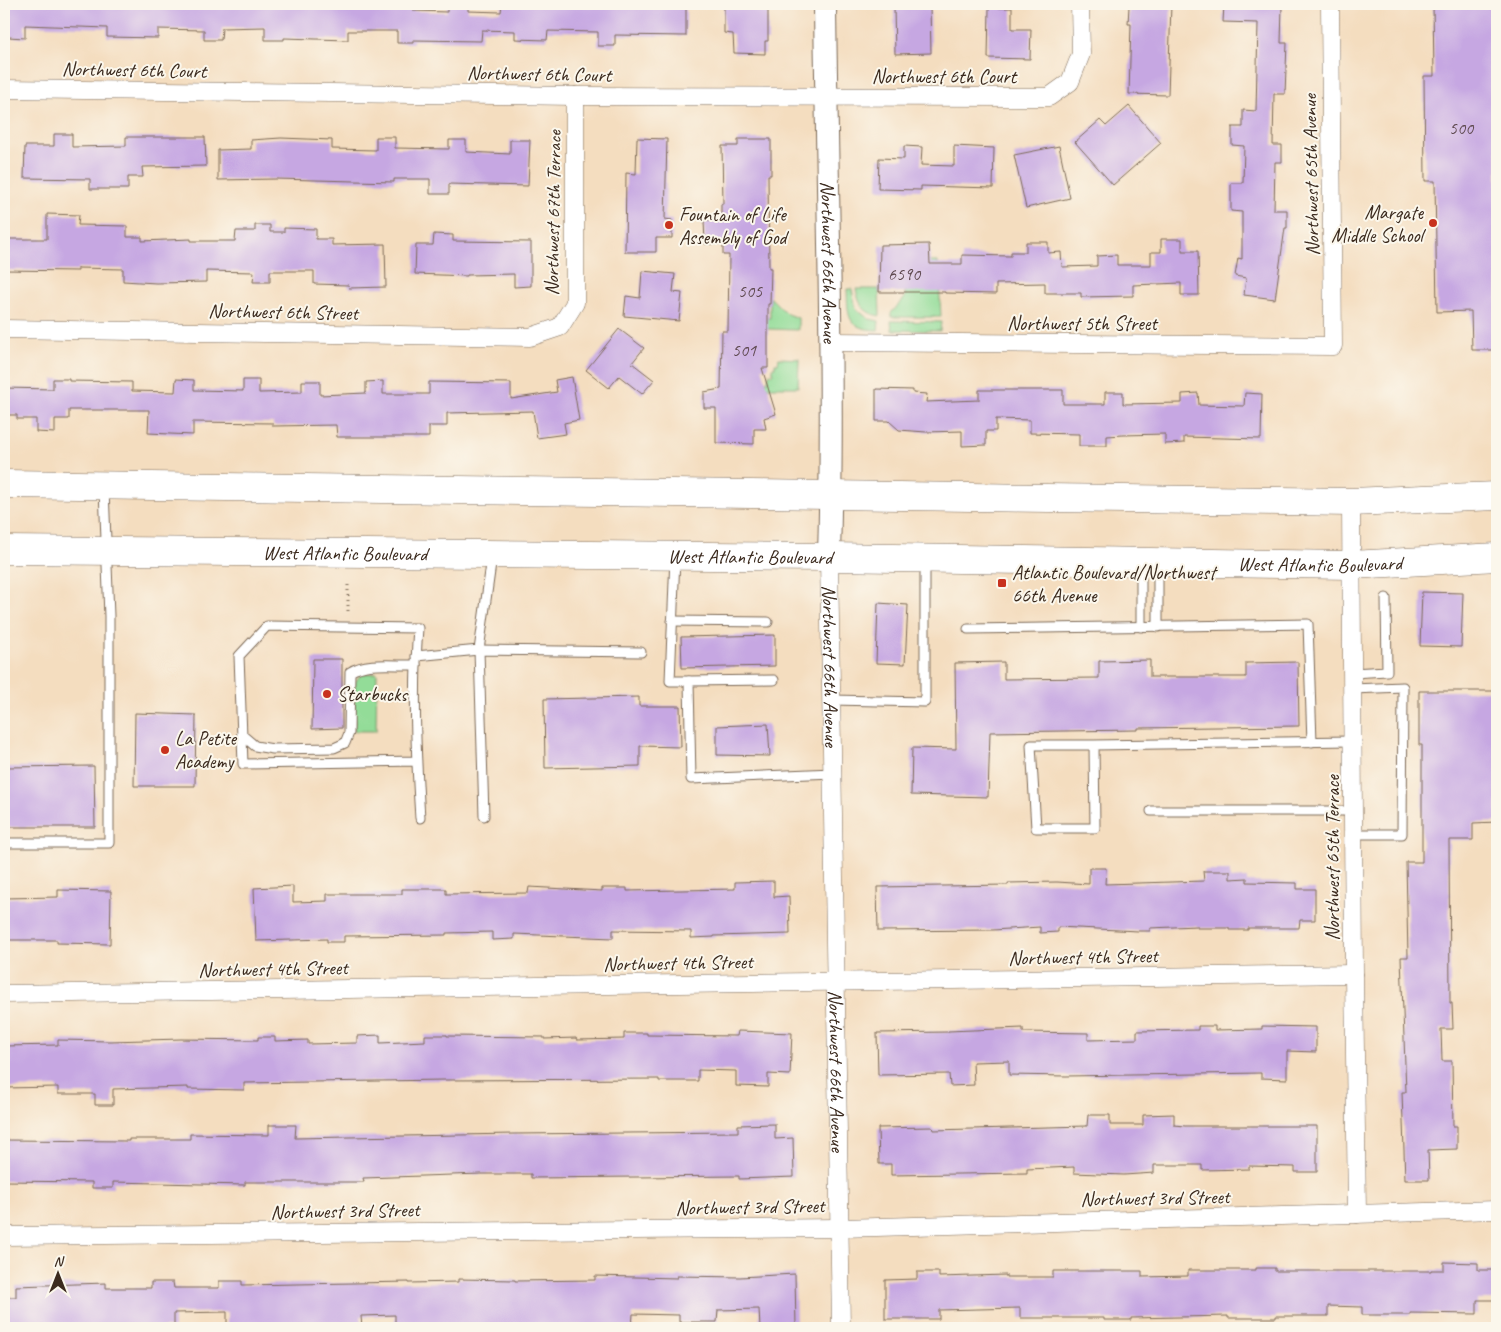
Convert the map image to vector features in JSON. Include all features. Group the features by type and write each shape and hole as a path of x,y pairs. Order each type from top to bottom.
{"main road":[{"path":"4,484 1352,502 1497,496"},
{"name":"West Atlantic Boulevard","path":"4,550 924,558 1352,565 1497,557"}],"street":[{"name":"Northwest 66th Avenue","path":"825,4 830,342 831,496 829,557 842,1328"},
{"name":"Northwest 6th Court","path":"4,89 575,96 1049,97 1070,82 1080,54 1080,4"},
{"name":"Northwest 65th Avenue","path":"1330,4 1333,346"},
{"name":"Northwest 67th Terrace","path":"560,327 575,302 575,96"},
{"name":"Northwest 6th Street","path":"4,329 530,337 560,327"},
{"name":"Northwest 5th Street","path":"830,342 1333,346"},
{"name":"Northwest 65th Terrace","path":"1352,502 1352,741 1357,1214"},
{"name":"Northwest 4th Street","path":"4,994 1354,974"},
{"name":"Northwest 3rd Street","path":"4,1236 840,1228 1497,1210"}],"lane":[{"path":"4,843 109,843 109,616 104,486"},
{"path":"484,816 479,650 492,554"},
{"path":"675,556 670,681 774,680"},
{"path":"832,700 925,702 924,558"},
{"path":"1141,627 1150,562"},
{"path":"1150,562 1158,627"},
{"path":"1352,681 1387,671 1386,598"},
{"path":"672,621 768,622"},
{"path":"968,630 1308,624 1312,742"},
{"path":"417,761 242,764 239,656 267,626 418,628 416,660 417,761 420,818"},
{"path":"242,735 255,746 273,749 334,748 345,743 349,733 350,672 356,668 479,650 641,652"},
{"path":"689,681 691,779 833,773"},
{"path":"1352,681 1403,687 1402,834 1353,834"},
{"path":"1094,745 1095,828 1036,828 1032,744 1094,745 1352,741"},
{"path":"1151,811 1353,811"}],"path":[{"path":"348,585 348,618"}],"green space":[{"path":"930,262 938,262 941,317 891,317 891,313 905,298 905,292 930,288"},
{"path":"847,289 852,289 856,309 869,319 879,321 878,330 854,324 849,314"},
{"path":"856,289 879,289 880,316 870,313 863,307"},
{"path":"770,297 787,314 798,318 798,330 768,329 767,326 740,318 770,318"},
{"path":"891,321 941,322 940,331 892,330"},
{"path":"779,358 799,359 798,387 736,387 736,382 768,381 769,374 773,374 773,367 775,367 775,363 778,363"},
{"path":"377,673 376,731 354,731 355,682 361,674"}],"building":[{"path":"4,4 414,4 414,11 447,12 447,4 468,4 468,11 501,12 502,4 616,4 652,6 652,4 672,4 686,6 686,36 615,35 615,46 598,46 598,32 548,31 547,40 515,39 515,31 482,30 481,41 413,40 413,43 397,43 397,31 348,31 348,40 284,38 284,40 265,40 265,27 222,28 221,40 204,40 204,30 158,29 158,38 107,37 107,28 25,25 25,38 8,37 8,27 4,27"},
{"path":"724,4 768,4 768,41 765,41 765,54 734,53 733,34 724,33"},
{"path":"1140,4 1171,4 1168,95 1129,94 1131,24 1128,24 1129,6 1140,6"},
{"path":"1224,4 1270,4 1270,6 1282,6 1281,43 1287,43 1285,94 1274,94 1273,145 1282,145 1282,162 1275,162 1274,210 1287,210 1287,228 1285,228 1275,299 1244,295 1246,278 1235,276 1238,258 1242,259 1242,212 1231,211 1231,183 1243,183 1244,146 1232,145 1232,127 1243,127 1243,110 1256,111 1258,23 1223,22"},
{"path":"1433,4 1497,4 1497,350 1472,350 1471,311 1437,312 1435,181 1425,181 1424,76 1434,76"},
{"path":"930,6 931,53 895,54 894,7"},
{"path":"989,8 1012,8 1012,29 1031,29 1030,59 988,58"},
{"path":"1129,106 1161,143 1113,185 1075,142 1100,120 1106,126"},
{"path":"54,134 72,134 72,147 126,146 126,137 205,137 206,166 142,167 143,177 128,177 128,189 90,189 90,179 24,178 25,146 54,146"},
{"path":"376,137 395,137 395,148 449,149 449,140 466,140 466,152 510,154 510,140 530,140 528,186 449,184 449,194 430,194 430,179 394,179 394,182 276,179 218,180 218,150 251,149 251,140 281,138 332,140 332,149 376,150"},
{"path":"637,138 667,139 665,219 672,220 672,238 656,238 656,252 625,252 626,173 636,174"},
{"path":"738,139 771,139 771,175 768,175 769,268 771,268 770,304 768,304 768,368 762,368 776,414 764,418 766,429 754,429 754,444 716,443 716,408 704,408 704,392 721,389 722,331 728,331 729,255 723,255 723,244 705,244 704,220 721,220 721,204 723,204 722,146 738,146"},
{"path":"904,146 922,147 921,165 954,166 954,146 994,148 993,188 921,186 921,190 878,189 879,158 904,159"},
{"path":"1059,146 1070,198 1026,208 1014,155"},
{"path":"47,214 79,215 78,225 127,226 127,237 142,237 142,241 191,239 191,241 235,241 236,231 255,231 255,225 270,225 270,232 284,232 284,228 316,229 316,239 332,239 332,245 385,244 386,287 349,288 348,285 314,284 314,271 270,271 270,282 253,282 254,272 206,271 206,282 156,283 123,281 123,269 78,268 78,271 4,270 4,239 47,239"},
{"path":"434,234 453,235 453,241 531,242 531,286 514,287 514,274 467,276 415,274 416,245 433,245"},
{"path":"1161,239 1182,239 1182,251 1198,251 1199,295 1181,295 1181,283 1133,285 1133,296 1081,297 1081,293 1045,293 1045,283 996,284 996,294 879,292 880,245 929,244 930,264 962,264 962,255 1011,256 1011,252 1026,252 1026,242 1048,242 1048,253 1061,252 1062,267 1097,266 1097,256 1117,255 1117,265 1151,265 1151,252 1161,252"},
{"path":"642,271 675,274 673,292 682,293 679,321 624,316 626,296 640,298"},
{"path":"619,329 644,348 632,363 654,380 642,394 619,376 609,388 586,370"},
{"path":"572,377 579,420 564,423 566,434 537,438 533,411 447,413 447,426 429,426 429,437 337,437 336,425 273,426 273,423 193,422 193,435 148,433 149,410 69,410 69,419 55,419 55,433 36,432 36,419 17,419 17,415 4,415 4,388 53,389 53,379 132,382 132,391 175,392 176,379 194,380 194,390 243,391 243,380 259,380 259,393 302,392 302,381 320,381 320,395 366,393 366,382 383,381 383,394 429,394 429,382 511,383 511,399 557,392 555,380"},
{"path":"876,389 913,390 913,393 927,394 926,402 979,400 979,390 1063,390 1063,404 1105,404 1105,392 1123,392 1123,404 1182,403 1182,394 1198,393 1199,405 1244,406 1245,393 1262,394 1261,439 1184,437 1184,443 1165,444 1165,434 1123,435 1107,436 1107,446 1079,446 1079,434 1030,433 1030,420 996,419 996,431 986,431 986,445 962,446 962,431 926,432 899,430 889,421 876,421"},
{"path":"1422,592 1463,593 1461,647 1420,646"},
{"path":"878,603 908,605 905,664 876,663"},
{"path":"775,635 775,666 682,668 681,637"},
{"name":"Starbucks","path":"313,659 342,659 342,728 312,729"},
{"path":"1150,660 1150,677 1246,677 1246,663 1298,662 1299,726 990,732 988,797 911,795 912,748 956,749 955,663 1004,662 1004,679 1099,678 1099,661"},
{"path":"1419,691 1497,691 1497,822 1473,823 1473,840 1449,840 1450,1003 1452,1003 1453,1029 1441,1029 1442,1061 1452,1061 1453,1126 1457,1126 1457,1149 1428,1150 1429,1180 1405,1180 1402,1092 1406,1092 1401,957 1408,957 1406,862 1422,862 1422,745 1419,745"},
{"path":"639,697 639,706 680,706 681,747 640,746 640,766 545,768 544,699"},
{"name":"La Petite Academy","path":"135,713 196,715 195,786 134,786"},
{"path":"768,724 770,756 717,755 717,726"},
{"path":"94,766 95,827 4,827 4,767"},
{"path":"1089,868 1106,868 1105,884 1204,881 1203,871 1230,871 1230,879 1247,878 1247,882 1297,883 1297,889 1315,889 1315,920 1300,920 1299,928 1248,928 1248,930 1197,928 1197,926 1150,928 1150,931 1058,927 1058,932 1040,933 1040,927 993,930 878,931 877,887 1008,885 1008,883 1057,882 1089,884"},
{"path":"774,881 774,897 789,896 790,934 691,938 691,931 613,930 613,938 514,934 514,939 492,940 492,932 446,933 446,935 344,936 344,942 327,942 327,939 256,941 254,888 293,886 293,902 327,901 327,894 402,894 402,889 446,889 446,894 528,893 529,887 602,891 602,888 627,888 627,891 735,889 735,882"},
{"path":"58,890 111,891 110,944 57,943 57,940 4,940 4,898 58,897"},
{"path":"1198,1026 1215,1026 1215,1030 1262,1029 1262,1026 1316,1027 1316,1052 1287,1051 1287,1079 1261,1078 1261,1073 1009,1075 1009,1061 973,1062 974,1085 950,1086 949,1074 878,1075 877,1033 1023,1028 1023,1032 1088,1033 1088,1040 1137,1039 1137,1031 1198,1030"},
{"path":"738,1031 792,1033 790,1075 768,1074 768,1087 736,1086 736,1071 698,1070 698,1081 659,1081 659,1079 244,1083 244,1090 188,1089 188,1087 113,1089 113,1105 95,1105 95,1094 58,1094 58,1087 4,1088 4,1046 58,1045 58,1040 258,1040 258,1037 275,1037 275,1041 308,1040 308,1044 357,1043 357,1036 380,1035 380,1043 425,1041 425,1035 544,1037 544,1039 576,1038 577,1040 624,1039 624,1033 737,1036"},
{"path":"1174,1114 1174,1125 1185,1126 1317,1126 1317,1172 1295,1172 1295,1167 1249,1166 1249,1169 1202,1170 1202,1165 1154,1165 1154,1173 1124,1175 1074,1173 1074,1167 1027,1169 1027,1173 891,1175 891,1164 879,1164 878,1128 932,1127 933,1130 1087,1126 1088,1115 1110,1115 1110,1125 1143,1125 1143,1115"},
{"path":"775,1124 775,1139 793,1138 794,1177 739,1179 739,1176 531,1178 531,1174 481,1174 363,1178 364,1182 245,1182 245,1185 113,1182 113,1188 92,1188 92,1182 4,1181 4,1140 129,1141 129,1139 190,1139 190,1134 269,1135 269,1125 296,1125 295,1138 738,1132 738,1125"},
{"path":"1444,1262 1478,1263 1478,1270 1497,1270 1497,1300 1477,1300 1477,1314 1410,1313 1410,1315 1362,1315 1362,1307 1328,1306 1328,1316 1228,1318 1228,1316 1104,1320 1104,1318 1020,1318 1020,1308 939,1310 939,1319 885,1319 885,1280 917,1279 917,1272 939,1272 939,1277 1006,1275 1006,1277 1053,1277 1053,1271 1142,1271 1142,1277 1188,1276 1188,1270 1256,1270 1256,1268 1275,1268 1275,1271 1431,1271 1444,1270"},
{"path":"795,1274 796,1328 760,1328 759,1309 718,1310 717,1322 679,1322 679,1315 633,1314 632,1328 594,1328 594,1325 496,1328 395,1326 395,1315 361,1316 362,1328 324,1328 323,1325 227,1327 227,1312 174,1313 174,1328 4,1328 4,1297 16,1297 16,1286 106,1283 106,1288 151,1288 151,1282 173,1282 174,1288 219,1288 219,1281 242,1281 242,1285 409,1283 458,1282 458,1279 515,1281 595,1280 595,1276 677,1278 677,1276 740,1277"}],"place":[{"name":"Margate Middle School","path":"1433,223"},
{"name":"Fountain of Life Assembly of God","path":"669,225"},
{"name":"Atlantic Boulevard/Northwest 66th Avenue","path":"1002,583"},
{"name":"Starbucks","path":"327,694"},
{"name":"La Petite Academy","path":"165,750"}]}
